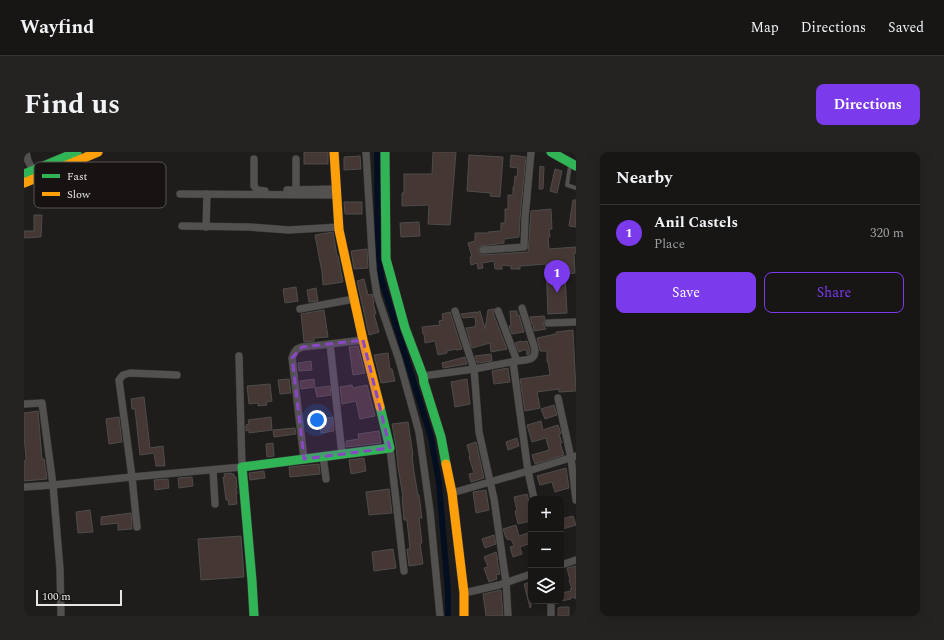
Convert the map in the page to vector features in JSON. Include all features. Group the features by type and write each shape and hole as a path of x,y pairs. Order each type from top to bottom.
{"main road":[{"path":"50,162 64,155 77,152"},
{"path":"74,162 98,152"},
{"path":"254,616 242,467 390,448 363,340 339,227 334,152"},
{"path":"385,152 386,259 405,328 423,376 441,437 452,493 464,593 464,616"},
{"path":"551,152 574,162"},
{"path":"564,152 574,162"},
{"path":"24,174 33,170"},
{"path":"24,183 34,179"}],"street":[{"path":"26,152 28,161 33,170"},
{"path":"366,152 373,270 377,295 399,360 419,432 430,511 440,616"},
{"path":"484,250 524,247 530,152"},
{"path":"254,159 254,186 257,190 337,192"},
{"path":"296,160 296,190"},
{"path":"180,194 337,192"},
{"path":"206,226 207,194"},
{"path":"182,226 249,227 289,230 339,227"},
{"path":"300,309 354,299"},
{"path":"423,376 531,359 535,356 536,352 522,308"},
{"path":"455,311 474,369 479,432 494,499 506,582 508,616"},
{"path":"498,311 515,361 528,472 533,496"},
{"path":"548,323 576,322"},
{"path":"304,459 292,358 294,353 297,349 302,347 363,340"},
{"path":"330,344 342,454"},
{"path":"24,487 242,467 239,356"},
{"path":"137,527 119,380 123,375 130,373 177,375"},
{"path":"558,398 573,457 576,500"},
{"path":"24,404 42,403 60,569 61,616"},
{"path":"390,448 404,571"},
{"path":"323,456 326,479"},
{"path":"452,493 528,472 573,457"},
{"path":"213,470 215,504"},
{"path":"564,564 576,560"},
{"path":"464,593 499,585 528,575"},
{"path":"551,604 551,616"}],"lane":[{"path":"574,162 567,185 576,188"}],"highlighted area":[{"path":"363,340 390,448 304,459 292,358 302,347"}],"building":[{"path":"304,152 328,152 328,164 304,164"},
{"path":"433,152 456,152 450,225 428,224 429,205 402,206 404,174 432,174"},
{"path":"469,155 503,157 500,197 490,196 491,193 467,191"},
{"path":"511,155 526,157 519,237 504,239 504,243 481,246 478,248 479,252 483,255 528,252 531,211 551,209 552,229 549,229 549,249 576,247 576,253 574,253 575,273 565,274 567,313 548,314 546,264 520,266 520,269 511,269 511,266 502,265 502,269 495,269 494,261 482,263 483,268 478,269 477,263 471,265 470,257 472,257 468,243 475,241 475,233 501,231 501,223 505,223 505,209 508,209 508,195 513,195 515,176 517,177 518,168 510,167"},
{"path":"360,156 361,169 344,170 344,157"},
{"path":"540,166 544,167 543,189 539,189"},
{"path":"555,169 562,171 557,193 550,191"},
{"path":"573,200 576,200 576,227 569,226"},
{"path":"344,202 362,202 362,214 345,214"},
{"path":"34,215 42,215 41,237 24,238 24,231 34,231"},
{"path":"419,222 420,236 401,237 400,223"},
{"path":"333,232 343,282 323,285 315,235"},
{"path":"367,249 368,268 354,269 351,251"},
{"path":"364,279 368,295 372,294 376,314 374,314 379,332 369,335 357,281"},
{"path":"296,287 298,301 285,303 283,289"},
{"path":"316,288 318,301 309,302 307,290"},
{"path":"494,309 493,313 507,349 491,352 490,343 472,348 466,328 476,326 475,317 463,318 461,314 476,313 480,311 485,329 488,310"},
{"path":"324,310 328,337 314,338 314,341 304,342 301,314"},
{"path":"510,311 517,311 517,315 519,315 524,332 512,334 509,326 511,326"},
{"path":"450,312 462,349 447,351 447,353 438,355 435,341 425,343 422,327 440,325 439,321 443,320 442,314"},
{"path":"544,316 545,319 543,324 546,329 534,331 530,317"},
{"path":"573,330 576,391 559,392 559,389 537,392 540,408 525,411 520,379 550,375 547,362 547,351 540,351 537,338 556,334 556,332"},
{"path":"527,341 530,351 529,354 527,355 526,349 519,352 515,343"},
{"path":"358,346 365,373 353,375 349,347"},
{"path":"388,353 390,369 392,369 395,381 381,383 374,355"},
{"path":"491,354 492,361 477,363 475,356"},
{"path":"465,357 467,364 443,368 442,363"},
{"path":"311,361 312,370 299,371 298,363"},
{"path":"508,368 510,382 494,384 492,371"},
{"path":"289,379 291,393 280,394 278,380"},
{"path":"314,379 315,387 301,389 300,381"},
{"path":"467,379 470,404 455,407 451,382"},
{"path":"270,384 272,401 266,402 267,405 258,406 258,403 249,404 247,386"},
{"path":"352,385 353,388 367,385 375,416 360,419 356,401 342,404 340,387"},
{"path":"330,386 331,395 317,397 315,388"},
{"path":"144,397 150,448 163,446 165,466 156,466 154,453 140,455 135,409 132,409 131,399"},
{"path":"554,405 557,415 545,419 541,409"},
{"path":"38,411 42,459 44,459 47,479 24,481 24,461 26,460 24,413"},
{"path":"119,417 122,442 109,444 106,419"},
{"path":"271,417 272,430 249,433 249,430 246,431 246,425 249,424 248,420"},
{"path":"333,417 334,431 321,433 319,419"},
{"path":"541,421 543,430 558,425 562,443 560,443 564,455 535,464 532,455 549,450 546,438 532,442 527,425"},
{"path":"408,422 414,472 422,518 419,518 423,564 409,566 407,549 410,549 407,520 404,520 403,497 392,424"},
{"path":"295,428 296,434 274,437 273,430"},
{"path":"379,431 381,443 346,447 346,441 359,439 358,434"},
{"path":"517,438 519,446 508,450 506,442"},
{"path":"476,442 484,478 471,482 469,474 474,473 467,445"},
{"path":"273,443 274,456 267,457 266,444"},
{"path":"364,458 366,471 351,474 349,460"},
{"path":"319,464 320,474 290,477 289,467"},
{"path":"566,468 569,488 555,492 552,482 540,485 537,476"},
{"path":"264,471 265,478 250,480 249,473"},
{"path":"224,474 234,474 234,477 236,477 237,504 229,505 228,500 226,500 223,477 225,477"},
{"path":"192,477 193,486 179,488 178,478"},
{"path":"168,479 169,488 155,490 154,480"},
{"path":"389,489 392,513 369,515 366,492"},
{"path":"486,490 489,510 476,513 473,492"},
{"path":"527,494 528,522 518,524 514,497"},
{"path":"90,510 93,532 78,533 76,512"},
{"path":"131,513 132,529 118,530 118,523 101,525 101,517"},
{"path":"573,516 576,525 564,529 564,518"},
{"path":"516,525 519,536 528,533 528,544 520,547 522,554 513,557 510,547 514,546 511,539 508,540 506,538 503,529"},
{"path":"494,535 496,544 485,548 482,539"},
{"path":"241,536 244,577 201,580 198,539"},
{"path":"393,549 396,568 374,571 372,552"},
{"path":"496,552 500,574 496,575 497,579 489,582 484,568 488,567 484,557"},
{"path":"576,566 576,598 575,599 574,597 564,600 564,592 571,591 570,589 572,589 567,568"},
{"path":"528,583 528,600 524,584"},
{"path":"501,590 503,616 486,616 483,594"},
{"path":"569,607 569,616 558,616 558,608"}],"waterway":[{"path":"377,152 378,249 381,278 431,437 439,483 448,592 448,616"}],"traffic: fast":[{"path":"53,162 77,152"},
{"path":"385,152 386,259 405,328 423,376 441,437 446,464"},
{"path":"551,152 576,166"},
{"path":"24,174 34,170"},
{"path":"254,616 242,467 390,448 380,407"}],"traffic: slow":[{"path":"74,162 98,152"},
{"path":"334,152 339,230 363,340 380,407"},
{"path":"24,183 34,179"},
{"path":"446,464 452,493 464,593 464,616"}],"place":[{"name":"Anil Castels","path":"557,293"}]}
